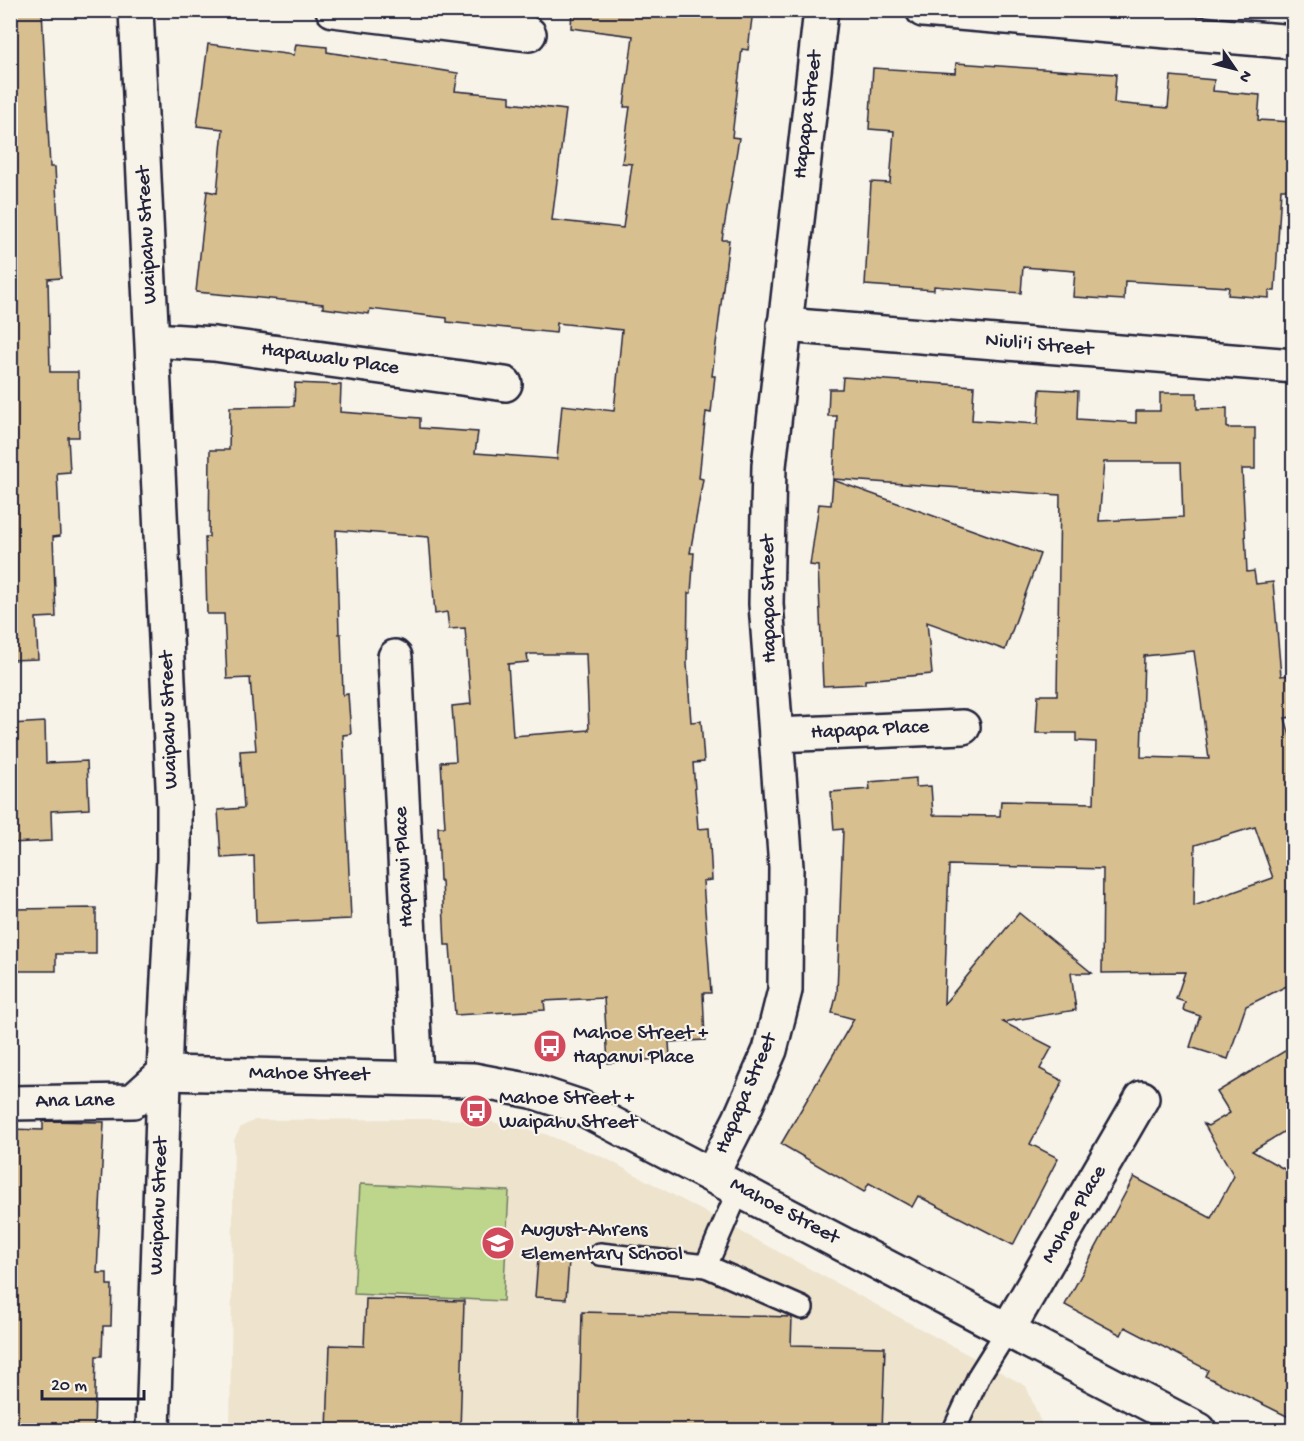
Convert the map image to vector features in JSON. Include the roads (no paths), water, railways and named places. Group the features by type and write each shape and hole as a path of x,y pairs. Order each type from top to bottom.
{"street":[{"name":"Waipahu Street","path":"136,10 174,806 153,1431"},
{"path":"333,10 529,34"},
{"name":"Hapapa Street","path":"726,1181 740,1119 770,1050 786,990 786,867 766,592 769,466 821,10"},
{"path":"923,10 1214,22 1293,42"},
{"name":"Niuli'i Street","path":"784,326 1293,366"},
{"name":"Hapawalu Place","path":"153,340 214,344 505,384"},
{"name":"Hapanui Place","path":"395,657 416,1077"},
{"name":"Hapapa Place","path":"776,735 963,727"},
{"name":"Mahoe Street","path":"164,1073 473,1080 551,1097 580,1107 726,1181 1198,1431"},
{"name":"Ana Lane","path":"10,1103 133,1101 164,1073"},
{"name":"Mohoe Place","path":"1007,1331 1142,1098"}],"lane":[{"path":"706,1266 726,1181"},
{"path":"600,1254 706,1266 802,1308"},
{"path":"961,1424 1007,1331"}],"place":[{"name":"Mahoe Street + Hapanui Place","path":"550,1046"},
{"name":"Mahoe Street + Waipahu Street","path":"476,1111"},
{"name":"August-Ahrens Elementary School","path":"498,1243"}]}
